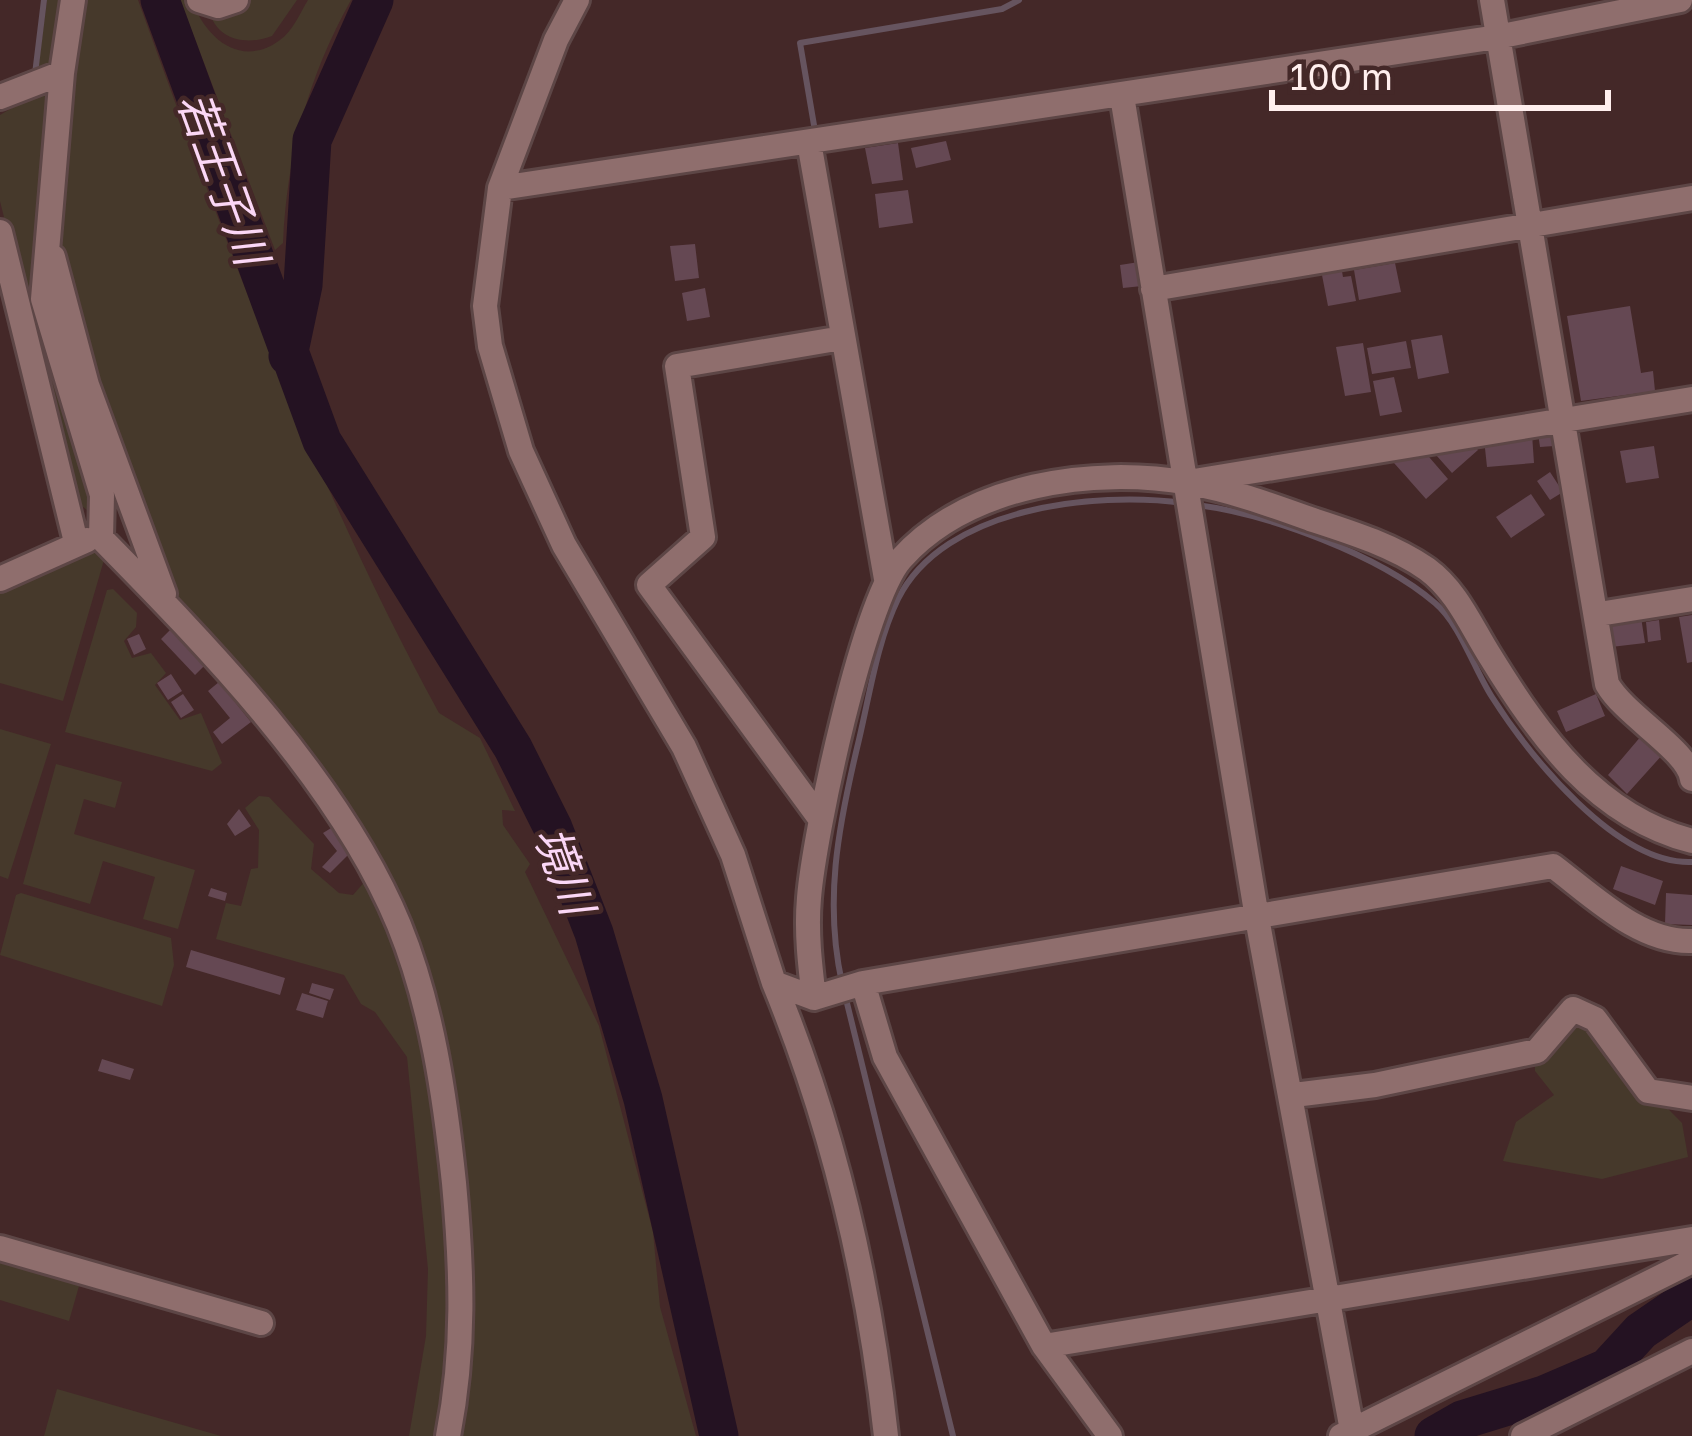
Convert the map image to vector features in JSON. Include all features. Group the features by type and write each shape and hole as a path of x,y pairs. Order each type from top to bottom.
{"street":[{"path":"0,579 88,540 102,496 43,299 62,73 73,0"},
{"path":"199,0 218,6 236,0"},
{"path":"577,0 556,40 500,188 485,306 503,402 564,545 684,747 733,855 774,983 808,1066 856,1236 886,1436"},
{"path":"1492,0 1599,614 1607,684 1623,709 1683,759 1692,778"},
{"path":"500,188 1497,37 1680,0"},
{"path":"0,97 62,73"},
{"path":"1122,96 1348,1434 1692,1261"},
{"path":"809,142 886,579"},
{"path":"1153,289 1692,198"},
{"path":"0,232 88,540 170,608 323,791 373,870 399,926 443,1092 460,1249 460,1376 448,1436"},
{"path":"48,237 87,386 170,608"},
{"path":"820,820 650,585 703,536 677,366 842,338"},
{"path":"814,998 809,899 820,820 864,644 886,579 928,533 1006,495 1094,479 1186,482 1692,399"},
{"path":"1186,482 1364,537 1427,570 1451,590 1545,738 1575,772 1627,816 1692,841"},
{"path":"1599,614 1692,599"},
{"path":"774,983 814,998 863,983 1553,866 1622,917 1670,942 1692,941"},
{"path":"863,983 885,1057 1044,1346 1110,1436"},
{"path":"1294,1095 1375,1085 1537,1051 1573,1009 1594,1019 1648,1090 1692,1098"},
{"path":"1044,1346 1692,1239"},
{"path":"0,1248 260,1323"},
{"path":"1522,1436 1692,1351"}],"shaded area":[{"path":"47,0 66,0 52,64 37,77"},
{"path":"78,0 138,0 239,272 352,539 439,713 480,738 515,811 502,810 503,825 530,864 525,872 599,1026 653,1232 660,1307 696,1436 457,1436 473,1352 465,1233 387,880 178,608 100,403 59,251 60,166"},
{"path":"180,0 192,0 206,26 226,45 252,51 285,36 308,0 351,0 302,117 289,179 283,243 275,250"},
{"path":"248,0 297,0 272,36 242,40 225,34 209,10 242,6"},
{"path":"51,85 45,173 93,493 87,510 75,501 0,201 0,115"},
{"path":"85,548 96,549 104,560 63,701 0,683 0,589"},
{"path":"113,589 137,613 136,627 124,641 132,658 151,653 166,673 155,685 180,720 201,713 222,763 212,771 65,732 107,590"},
{"path":"0,729 51,744 8,879 0,876"},
{"path":"56,764 122,782 115,808 84,799 74,834 195,870 178,929 143,919 155,877 103,861 90,904 23,884"},
{"path":"259,796 269,797 314,844 311,869 339,893 353,895 367,879 397,932 434,1075 455,1260 443,1436 409,1436 426,1336 428,1269 407,1057 375,1012 361,1004 344,975 216,939 226,903 241,906 251,869 258,868 259,830 245,808"},
{"path":"16,895 171,938 174,965 162,1006 0,955"},
{"path":"1575,1015 1682,1123 1688,1157 1602,1179 1503,1161 1516,1122 1554,1095 1535,1071 1535,1059"},
{"path":"0,1254 81,1279 69,1321 0,1300"},
{"path":"57,1389 221,1436 44,1436"}],"building":[{"path":"946,141 951,160 916,168 911,148"},
{"path":"898,143 903,180 872,184 865,148"},
{"path":"908,190 913,223 879,228 875,194"},
{"path":"695,244 699,278 675,281 670,246"},
{"path":"1139,262 1142,286 1123,288 1120,265"},
{"path":"1395,263 1401,292 1359,300 1354,270"},
{"path":"1341,266 1343,277 1351,276 1356,301 1328,306 1321,270"},
{"path":"705,288 710,317 687,321 682,293"},
{"path":"1630,306 1641,373 1653,371 1655,391 1581,401 1567,316"},
{"path":"1442,335 1449,373 1418,379 1411,340"},
{"path":"1406,341 1411,368 1372,374 1367,348"},
{"path":"1363,343 1371,392 1345,396 1336,347"},
{"path":"1394,377 1402,412 1380,416 1373,381"},
{"path":"1551,424 1554,446 1540,447 1537,426"},
{"path":"1532,434 1534,463 1487,467 1484,439"},
{"path":"1469,439 1478,450 1452,473 1428,446"},
{"path":"1417,443 1448,479 1426,499 1394,463"},
{"path":"1654,446 1659,478 1626,483 1620,451"},
{"path":"1550,472 1563,492 1550,500 1537,481"},
{"path":"1531,494 1545,515 1511,538 1496,517"},
{"path":"1692,615 1692,662 1687,663 1679,617"},
{"path":"1641,617 1645,643 1611,647 1607,622"},
{"path":"1659,620 1661,640 1648,642 1646,622"},
{"path":"172,628 206,664 195,675 161,639"},
{"path":"139,634 146,649 134,655 127,639"},
{"path":"171,674 182,691 168,700 157,683"},
{"path":"219,682 251,722 222,744 213,732 230,718 208,691"},
{"path":"183,694 194,710 181,718 171,702"},
{"path":"1596,694 1605,716 1566,732 1557,711"},
{"path":"1642,735 1664,753 1627,794 1608,775"},
{"path":"239,809 251,826 235,836 227,824"},
{"path":"336,825 354,849 330,873 322,867 337,851 323,833"},
{"path":"1621,866 1663,881 1655,905 1613,889"},
{"path":"211,888 227,893 225,901 208,896"},
{"path":"1666,893 1692,895 1692,925 1665,924"},
{"path":"191,950 285,978 280,995 186,967"},
{"path":"312,983 334,989 330,1000 309,993"},
{"path":"302,993 328,1001 323,1018 296,1010"},
{"path":"102,1059 134,1069 130,1080 98,1071"}],"waterway":[{"path":"35,74 44,0"},
{"name":"境川","path":"160,0 322,441 513,748 553,828 594,933 643,1099 719,1436"},
{"name":"境川","path":"288,356 303,285 312,140 374,0"},
{"path":"815,131 800,43 1002,9 1019,0"},
{"path":"842,983 834,894 844,807 884,635 898,599 920,568 949,544 1024,512 1108,500 1184,503"},
{"path":"1197,505 1257,517 1322,539 1412,585 1444,612 1508,721 1577,802 1634,846 1663,858 1692,862"},
{"path":"845,995 953,1436"},
{"path":"1434,1436 1462,1420 1544,1395 1607,1368 1641,1331 1692,1296"}],"water label":[{"name":"若王子川","path":"224,178"}]}
